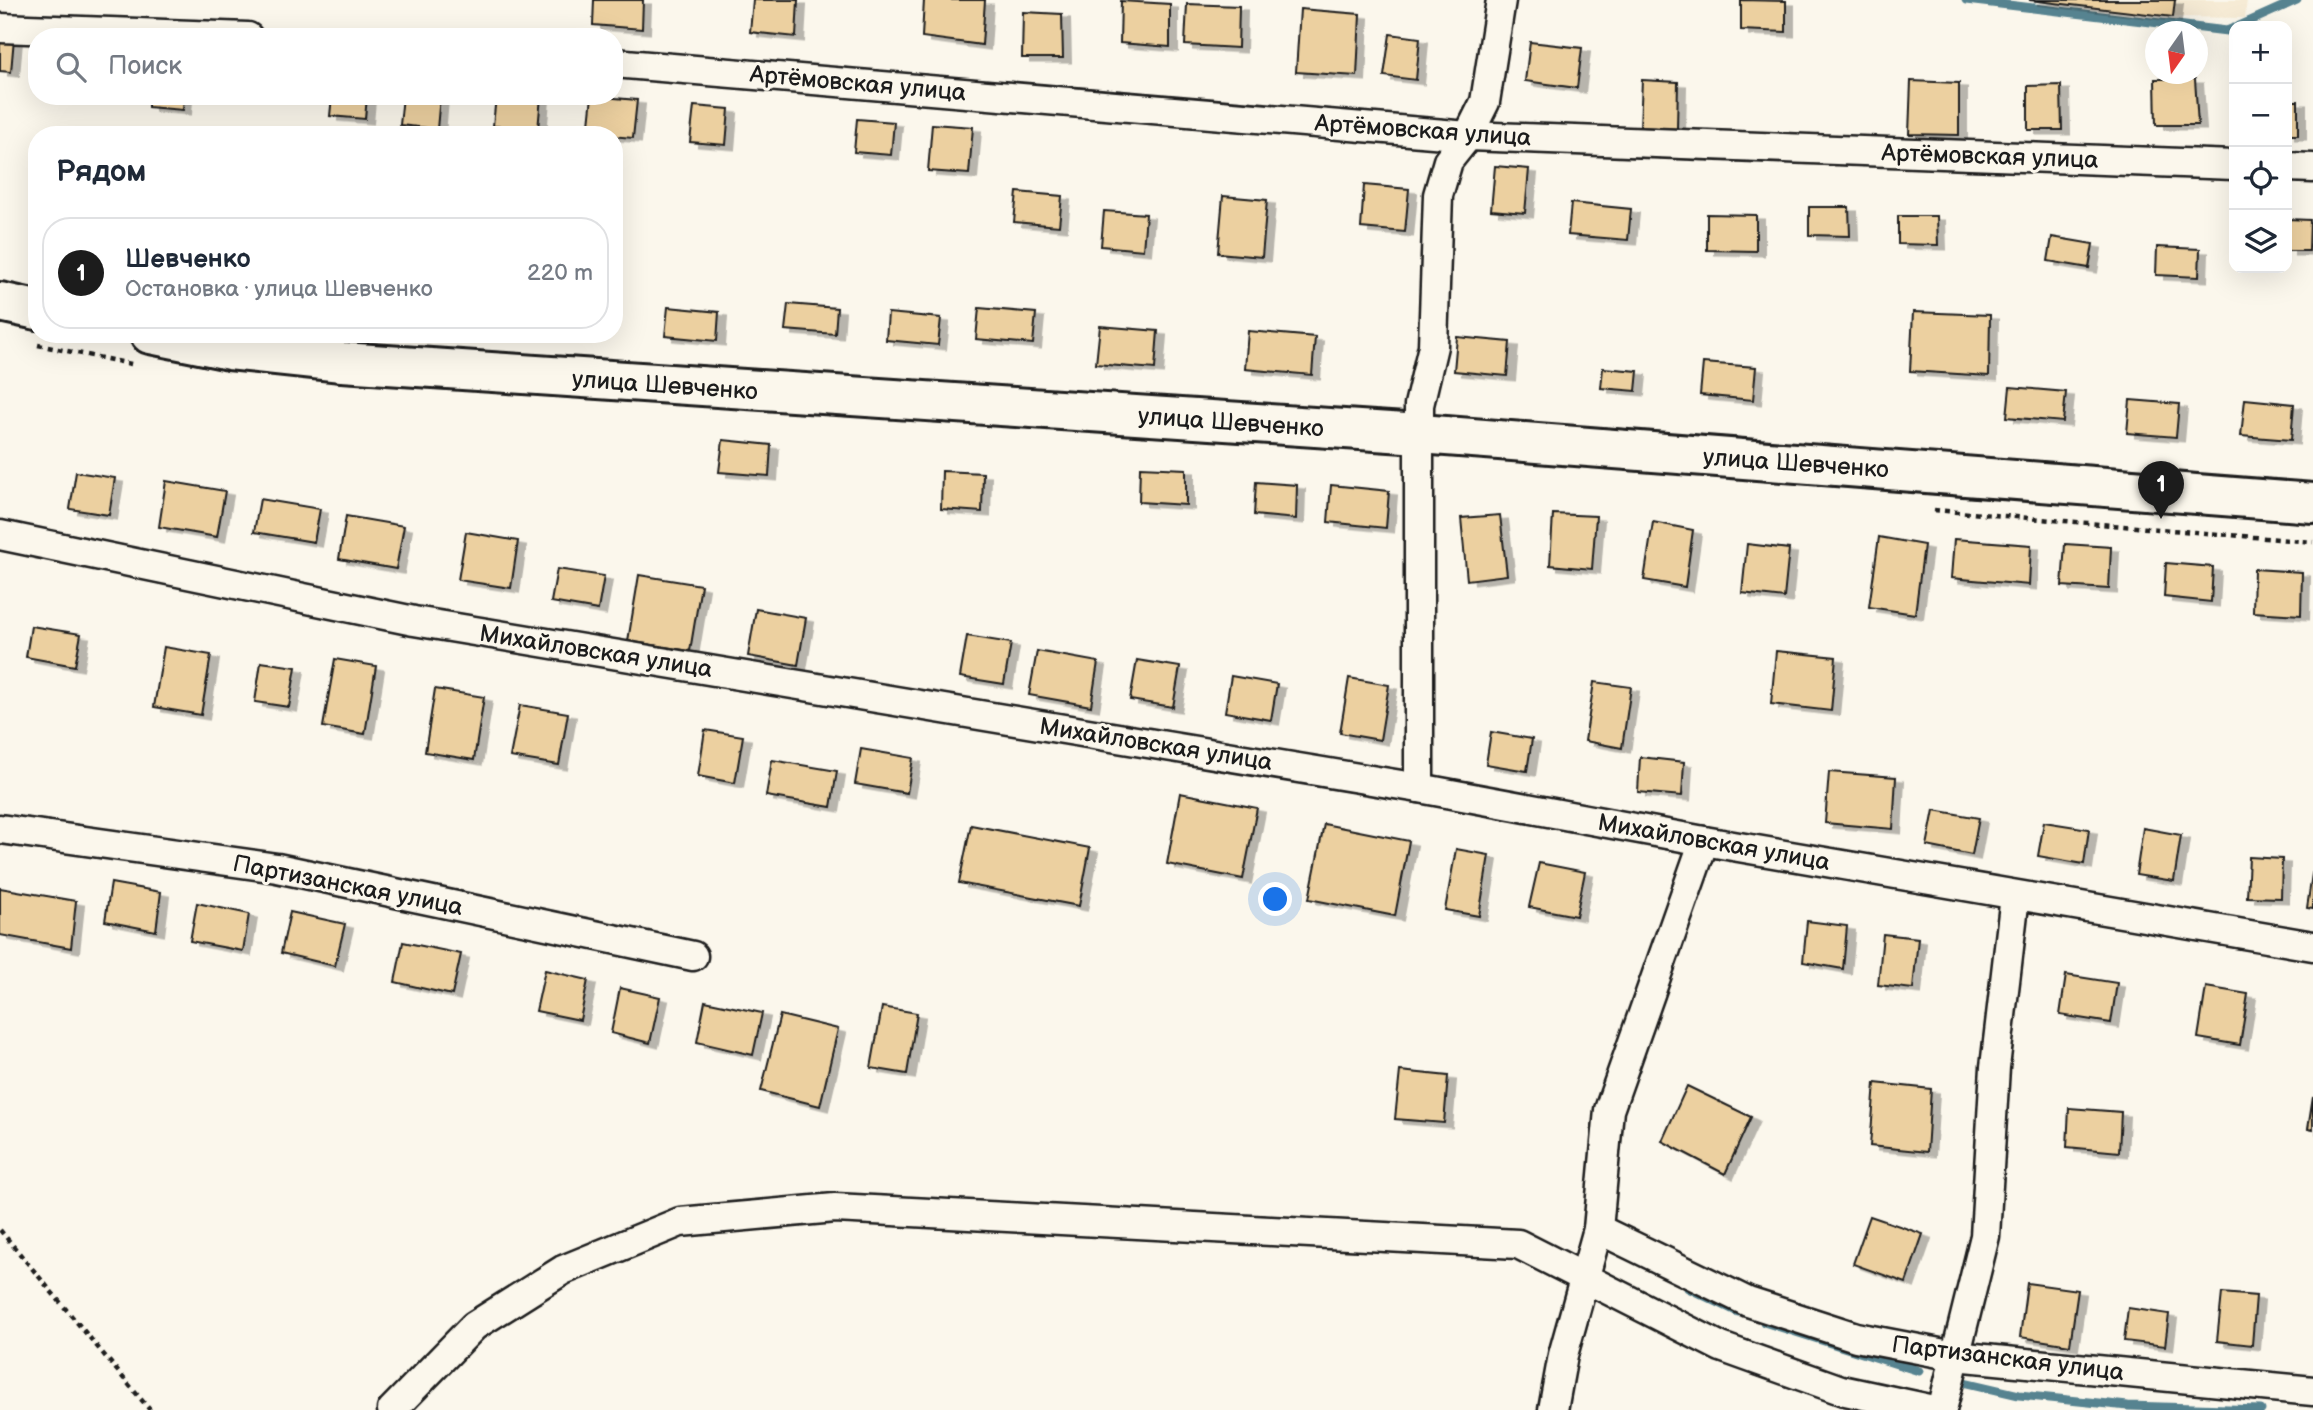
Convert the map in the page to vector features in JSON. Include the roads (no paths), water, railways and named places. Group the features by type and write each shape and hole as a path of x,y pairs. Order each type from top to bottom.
{"main road":[{"path":"0,302 28,308"},
{"name":"улица Шевченко","path":"194,343 229,350 342,362 1420,434 2313,503"}],"street":[{"path":"1419,788 1419,405 1433,346 1438,195 1448,161 1468,136 1485,102 1501,0"},
{"path":"0,28 28,29"},
{"name":"Артёмовская улица","path":"623,64 1468,136 2229,165"},
{"path":"2292,167 2313,168"},
{"name":"Михайловская улица","path":"0,535 414,621 1419,788 2015,896 2313,946"},
{"name":"Партизанская улица","path":"0,829 277,868 693,956"},
{"path":"1553,1410 1563,1355 1598,1229 1609,1110 1704,841"},
{"path":"1942,1410 1985,1236 1995,1067 2015,896"},
{"path":"392,1410 474,1326 563,1270 680,1222 835,1208 1518,1244 1721,1346 1841,1390 1934,1410"},
{"name":"Партизанская улица","path":"1598,1229 1748,1302 1856,1337 1955,1356 2313,1391"}],"waterway":[{"path":"1966,0 2229,30"},
{"path":"2250,21 2297,0"},
{"path":"1688,1288 1738,1312"},
{"path":"1764,1322 1919,1371"},
{"path":"1959,1381 2019,1395 2128,1406 2261,1410"}],"place":[{"name":"Шевченко","path":"2161,519"}]}
